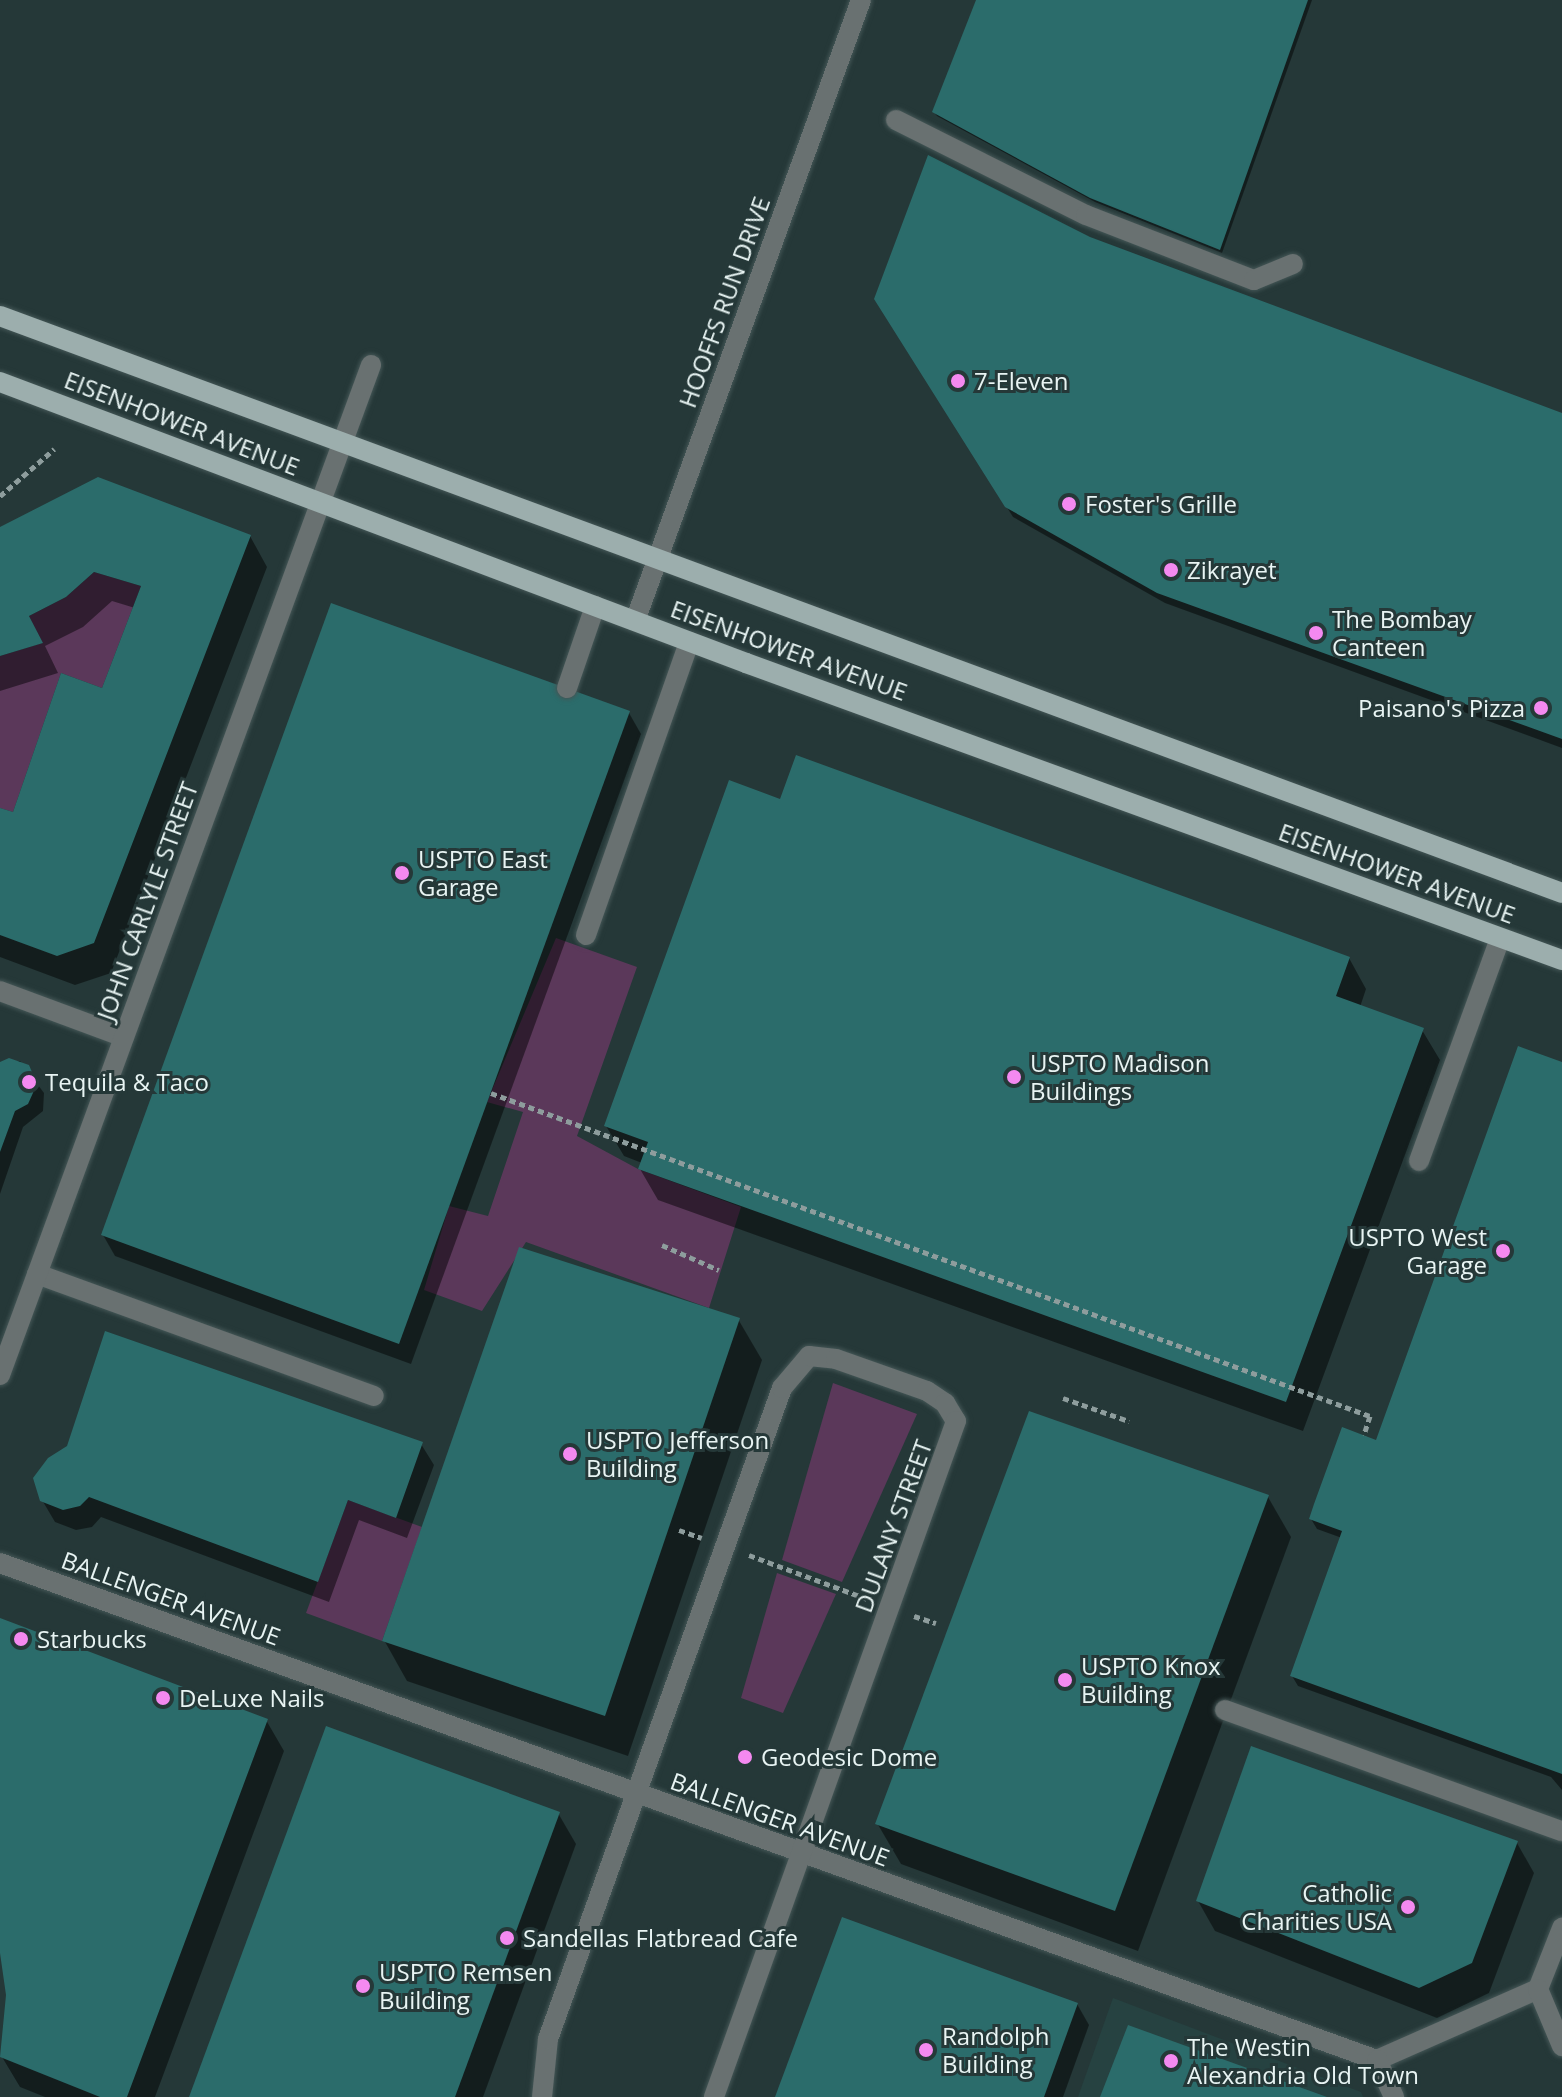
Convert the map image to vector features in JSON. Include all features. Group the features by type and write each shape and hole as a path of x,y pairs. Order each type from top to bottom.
{"main road":[{"name":"EISENHOWER AVENUE","path":"0,316 657,563 1562,893"},
{"name":"EISENHOWER AVENUE","path":"0,382 689,642 1562,960"}],"street":[{"name":"HOOFFS RUN DRIVE","path":"635,621 861,0"},
{"path":"896,120 1086,215 1254,280 1293,264"},
{"name":"JOHN CARLYLE STREET","path":"0,1375 371,365"},
{"path":"567,688 595,606"},
{"path":"586,935 689,642"},
{"path":"1419,1161 1500,939"},
{"path":"0,991 124,1037"},
{"path":"37,1274 374,1396"},
{"name":"DULANY STREET","path":"542,2097 548,2039 638,1796 782,1388 809,1356 836,1359 927,1391 945,1403 956,1421 714,2097"},
{"name":"BALLENGER AVENUE","path":"0,1563 638,1796 1377,2060"},
{"path":"1225,1710 1562,1831"},
{"path":"1562,1928 1538,1989 1562,2046"},
{"path":"1394,2097 1377,2060 1538,1989"}],"path":[{"path":"0,496 54,449"},
{"path":"491,1093 1370,1416 1364,1435"},
{"path":"662,1245 719,1270"},
{"path":"1063,1398 1129,1421"},
{"path":"679,1530 936,1623"}],"shaded area":[{"path":"94,572 141,586 102,688 61,673 13,812 0,808 0,656 42,643 29,616 66,597"},
{"path":"556,938 637,967 577,1136 638,1169 741,1207 709,1308 526,1242 482,1311 424,1290 449,1206 488,1216 523,1112 487,1102"},
{"path":"833,1383 917,1414 842,1582 782,1560"},
{"path":"348,1500 422,1527 382,1641 306,1613"},
{"path":"777,1573 836,1594 783,1713 741,1698"},
{"path":"1113,1998 1361,2092 1363,2097 1078,2097"}],"building":[{"path":"976,0 1308,0 1220,250 1090,198 932,112"},
{"path":"928,155 1090,237 1562,413 1562,739 1157,593 1005,507 874,299"},
{"path":"98,477 251,535 94,943 57,956 0,935 0,808 13,812 61,673 102,688 141,586 94,572 66,597 29,616 43,643 0,656 0,527"},
{"name":"USPTO East Garage","path":"331,603 630,711 399,1344 101,1235"},
{"name":"USPTO Madison Buildings","path":"796,755 1350,957 1336,996 1424,1028 1286,1402 638,1169 648,1142 604,1126 729,780 780,799"},
{"name":"USPTO West Garage","path":"1518,1046 1562,1062 1562,1774 1290,1676 1342,1531 1309,1519 1314,1504 1342,1427 1376,1440"},
{"path":"9,1058 29,1065 37,1084 28,1104 15,1111 0,1152 0,1062"},
{"name":"USPTO Jefferson Building","path":"519,1247 740,1318 605,1716 382,1641"},
{"path":"105,1331 423,1442 396,1518 348,1500 318,1582 89,1497 80,1506 63,1510 40,1501 33,1478 48,1458 67,1446"},
{"name":"USPTO Knox Building","path":"1029,1411 1269,1495 1115,1911 875,1824"},
{"path":"0,1618 268,1719 127,2097 100,2097 0,2057 6,1995 0,1953"},
{"name":"USPTO Remsen Building","path":"326,1726 560,1812 455,2097 189,2097"},
{"path":"1251,1746 1518,1841 1472,1963 1419,1988 1196,1901"},
{"name":"Randolph Building","path":"842,1917 1078,2003 1044,2097 775,2097"},
{"name":"The Westin Alexandria Old Town","path":"1128,2025 1327,2097 1100,2097"}],"place":[{"name":"7-Eleven","path":"958,381"},
{"name":"Foster's Grille","path":"1069,504"},
{"name":"Zikrayet","path":"1171,570"},
{"name":"The Bombay Canteen","path":"1316,633"},
{"name":"Paisano's Pizza","path":"1541,708"},
{"name":"USPTO East Garage","path":"402,873"},
{"name":"USPTO Madison Buildings","path":"1014,1077"},
{"name":"Tequila & Taco","path":"29,1082"},
{"name":"USPTO West Garage","path":"1503,1251"},
{"name":"USPTO Jefferson Building","path":"570,1454"},
{"name":"Starbucks","path":"21,1639"},
{"name":"USPTO Knox Building","path":"1065,1680"},
{"name":"DeLuxe Nails","path":"163,1698"},
{"name":"Geodesic Dome","path":"745,1757"},
{"name":"Catholic Charities USA","path":"1408,1907"},
{"name":"Sandellas Flatbread Cafe","path":"507,1938"},
{"name":"USPTO Remsen Building","path":"363,1986"},
{"name":"Randolph Building","path":"926,2050"},
{"name":"The Westin Alexandria Old Town","path":"1171,2061"}]}
